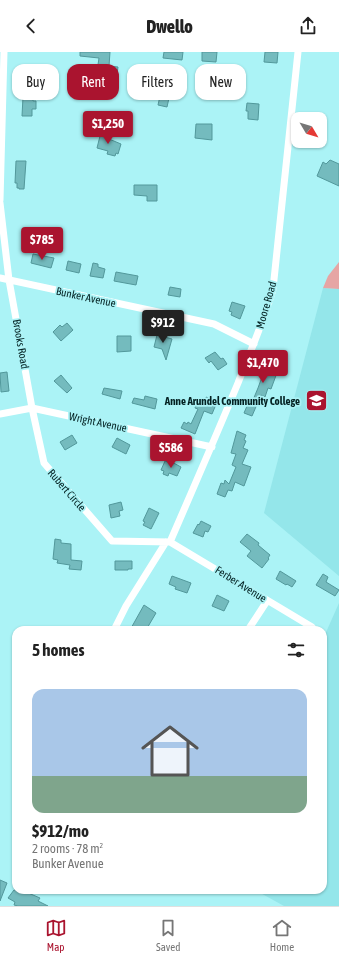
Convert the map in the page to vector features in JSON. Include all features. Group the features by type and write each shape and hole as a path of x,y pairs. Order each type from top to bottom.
{"street":[{"name":"Brooks Road","path":"4,52 0,202 9,280 32,408"},
{"name":"Moore Road","path":"116,626 126,606 168,542 212,447 269,304 273,289 298,52"},
{"name":"Bunker Avenue","path":"0,278 214,324 254,344"},
{"path":"0,414 32,408"},
{"name":"Wright Avenue","path":"32,408 212,447"},
{"name":"Rubert Circle","path":"32,408 44,463 112,541 168,542"},
{"name":"Ferber Avenue","path":"168,542 310,626"},
{"path":"251,626 267,601"}],"shaded area":[{"path":"339,262 339,289 323,288 328,276"},
{"name":"Anne Arundel Community College","path":"323,288 339,289 339,576 264,513"},
{"path":"339,603 339,906 284,906 262,894 327,894 327,630"}],"building":[{"path":"80,52 110,52 109,64 98,64 99,58 80,56"},
{"path":"164,52 183,52 182,60 163,58"},
{"path":"202,52 217,52 216,62 202,61"},
{"path":"265,52 278,52 277,63 264,62"},
{"path":"23,100 36,101 36,109 32,109 32,116 22,116"},
{"path":"159,100 169,100 167,107 158,105"},
{"path":"247,103 259,104 258,120 248,119 248,111 246,111"},
{"path":"196,124 212,124 212,140 195,138"},
{"path":"101,132 110,134 109,139 121,144 118,154 116,153 115,156 107,154 108,151 97,148"},
{"path":"330,160 339,164 339,186 317,176 323,162 326,164"},
{"path":"16,161 26,161 24,189 17,188 17,183 15,183"},
{"path":"134,185 157,185 157,201 147,201 147,196 134,195"},
{"path":"33,254 54,258 51,268 31,263"},
{"path":"68,261 81,264 79,273 66,270"},
{"path":"93,263 98,264 98,267 105,269 103,278 90,276"},
{"path":"116,272 138,276 136,285 114,281"},
{"path":"170,287 181,289 180,297 168,295"},
{"path":"232,302 245,306 240,319 231,315 232,312 229,311"},
{"path":"67,323 73,330 61,341 53,332 60,325 62,327"},
{"path":"157,335 172,339 166,360 162,349 154,347"},
{"path":"117,336 131,336 131,351 117,352"},
{"path":"215,352 221,359 223,358 227,364 218,370 211,361 209,363 205,358"},
{"path":"266,353 273,356 269,366 278,370 271,389 268,388 265,397 261,395 252,416 244,413 250,399 253,400 258,388 266,366 261,365"},
{"path":"7,372 9,391 1,392 0,373"},
{"path":"61,375 72,388 67,393 54,381"},
{"path":"104,388 122,391 120,399 102,394"},
{"path":"145,396 157,399 155,409 132,403 134,398 144,400"},
{"path":"206,397 217,402 212,414 204,411 195,434 181,428 184,422 191,424 198,409 195,408 198,400 204,403"},
{"path":"237,431 246,435 244,440 246,441 243,448 248,450 242,464 251,467 244,486 235,482 232,491 228,490 225,497 217,494 221,483 224,484 225,480 229,484 236,467 232,465 236,454 231,453"},
{"path":"72,435 77,443 65,450 60,442"},
{"path":"117,438 130,445 126,454 112,447"},
{"path":"168,460 181,467 177,476 169,473 168,476 163,474 164,471 161,470 165,461 168,462"},
{"path":"121,502 123,510 119,511 120,516 111,518 109,505"},
{"path":"149,508 159,513 151,529 143,525 145,522 143,521"},
{"path":"201,521 211,526 208,532 205,531 203,537 193,533"},
{"path":"247,534 259,543 258,545 270,555 268,558 269,559 262,568 247,556 251,551 240,542"},
{"path":"55,539 61,540 61,543 71,544 71,560 82,561 81,570 69,569 70,565 57,563 58,560 53,559"},
{"path":"115,561 132,561 132,569 115,570"},
{"path":"280,571 296,581 292,587 276,579"},
{"path":"323,574 328,577 326,582 339,590 335,596 316,585"},
{"path":"172,576 191,583 187,593 175,589 176,587 169,584"},
{"path":"217,595 229,601 224,611 212,606"},
{"path":"144,605 156,613 148,626 132,626"},
{"path":"0,880 7,883 0,901"},
{"path":"12,893 12,894 30,894 40,898 38,901 48,906 18,906 14,905 15,902 8,898"}],"place":[{"name":"Anne Arundel Community College","path":"316,401"}]}
